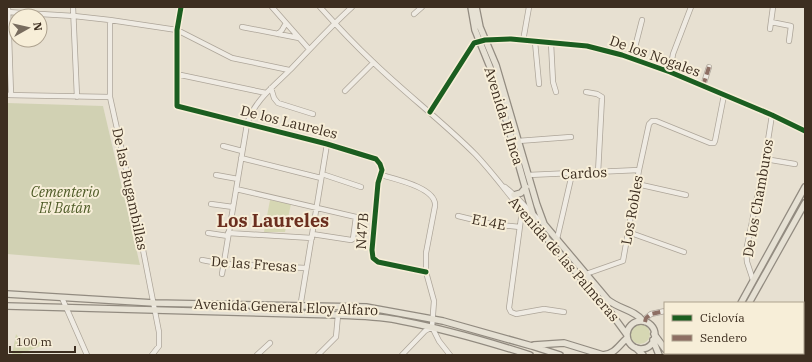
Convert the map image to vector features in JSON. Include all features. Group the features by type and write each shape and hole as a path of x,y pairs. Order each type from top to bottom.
{"main road":[{"name":"Avenida El Inca","path":"470,7 475,30 496,65 537,206 544,224"},
{"name":"Avenida El Inca","path":"476,7 482,40 526,187 531,217 536,226"},
{"path":"514,194 521,193 526,187"},
{"path":"741,302 805,187"},
{"path":"750,302 805,202"},
{"name":"Avenida de las Palmeras","path":"544,224 608,300 614,305 640,316 644,321 652,326 659,355"},
{"name":"Avenida de las Palmeras","path":"536,226 608,309 627,336 630,344 636,347 643,355"},
{"name":"Avenida General Eloy Alfaro","path":"7,294 154,303 366,307 433,319 560,355"},
{"name":"Avenida General Eloy Alfaro","path":"7,306 338,315 401,320 530,355"},
{"name":"Avenida de las Palmeras","path":"627,336 632,324 635,322 644,321"},
{"path":"532,346 564,344 603,355 616,350 627,336"},
{"path":"636,347 644,348 648,346 654,337 664,349"}],"street":[{"path":"74,7 77,97"},
{"path":"181,7 177,30 176,74 266,93"},
{"path":"272,7 309,49"},
{"name":"Avenida de las Palmeras","path":"320,7 373,63 430,112 476,155 522,212 544,224"},
{"path":"222,274 247,124 253,108 334,23 352,7"},
{"path":"414,14 422,7"},
{"path":"522,41 529,7"},
{"path":"670,72 673,54 691,7"},
{"path":"770,29 773,7"},
{"path":"48,14 110,20 177,30 232,58 289,70"},
{"name":"De las Bugambillas","path":"110,20 110,96 156,310 160,340 157,350 152,355"},
{"path":"632,59 642,20"},
{"path":"771,22 791,26 789,41"},
{"path":"278,34 286,23"},
{"path":"242,27 299,38"},
{"name":"De los Nogales","path":"482,40 511,39 587,46 670,72 772,115 805,131"},
{"path":"430,112 474,43 482,40"},
{"path":"535,42 539,84"},
{"path":"552,43 553,82 556,92"},
{"path":"8,48 9,95 77,97 110,96"},
{"path":"345,91 373,63"},
{"path":"703,86 709,67"},
{"name":"De los Laureles","path":"176,74 177,106 327,144 376,159 381,166 381,175"},
{"path":"271,88 274,98 278,103 313,114"},
{"path":"586,92 597,94 602,97 598,173"},
{"name":"Los Robles","path":"586,274 623,261 639,170 649,124 652,121 656,121 710,143 714,143 716,141 724,95"},
{"name":"De los Chamburos","path":"753,280 747,262 746,251 765,159 772,115"},
{"path":"518,141 571,137"},
{"path":"299,314 327,144"},
{"path":"223,146 242,151"},
{"path":"241,158 361,186"},
{"path":"765,159 795,164"},
{"name":"Cardos","path":"528,175 639,170"},
{"path":"558,239 572,174"},
{"path":"216,175 238,179"},
{"path":"381,175 419,188 431,195 435,200 426,249 426,272 434,298 432,328 450,355"},
{"name":"N47B","path":"381,175 378,183 372,250 373,258 378,262 426,272"},
{"name":"Avenida de las Palmeras","path":"500,183 514,194 531,217"},
{"path":"637,184 686,194"},
{"path":"208,233 312,236 350,240 353,239 356,217 236,189"},
{"path":"211,204 233,207"},
{"path":"522,212 509,308 511,312 516,314 544,309 564,312"},
{"name":"E14E","path":"458,216 491,224 520,226"},
{"path":"520,226 531,217"},
{"path":"628,232 684,252"},
{"name":"De las Fresas","path":"202,260 224,264 306,268"},
{"path":"62,298 87,355"},
{"path":"644,321 651,314 664,311"},
{"path":"318,355 336,337 338,315"},
{"path":"402,355 425,331 432,328"},
{"path":"257,355 270,343"}],"green space":[{"name":"Cementerio El Batán","path":"7,103 103,106 140,265 7,254"},
{"path":"270,200 291,204 285,232 264,232"},
{"path":"640,324 647,327 650,334 647,341 640,344 633,341 630,334 633,327"},
{"path":"16,334 23,344 40,342 43,345 18,355 12,355"}],"marked path":[{"path":"703,86 709,67"},
{"path":"645,322 646,318 651,314 664,311"}],"cycle path":[{"path":"181,7 177,30 177,106 327,144 376,159 382,170 378,183 372,250 373,258 378,262 426,272"},
{"path":"430,112 474,43 485,40 511,39 587,46 622,55 670,72 772,115 805,131"}],"district":[{"name":"Los Laureles","path":"273,221"}]}
